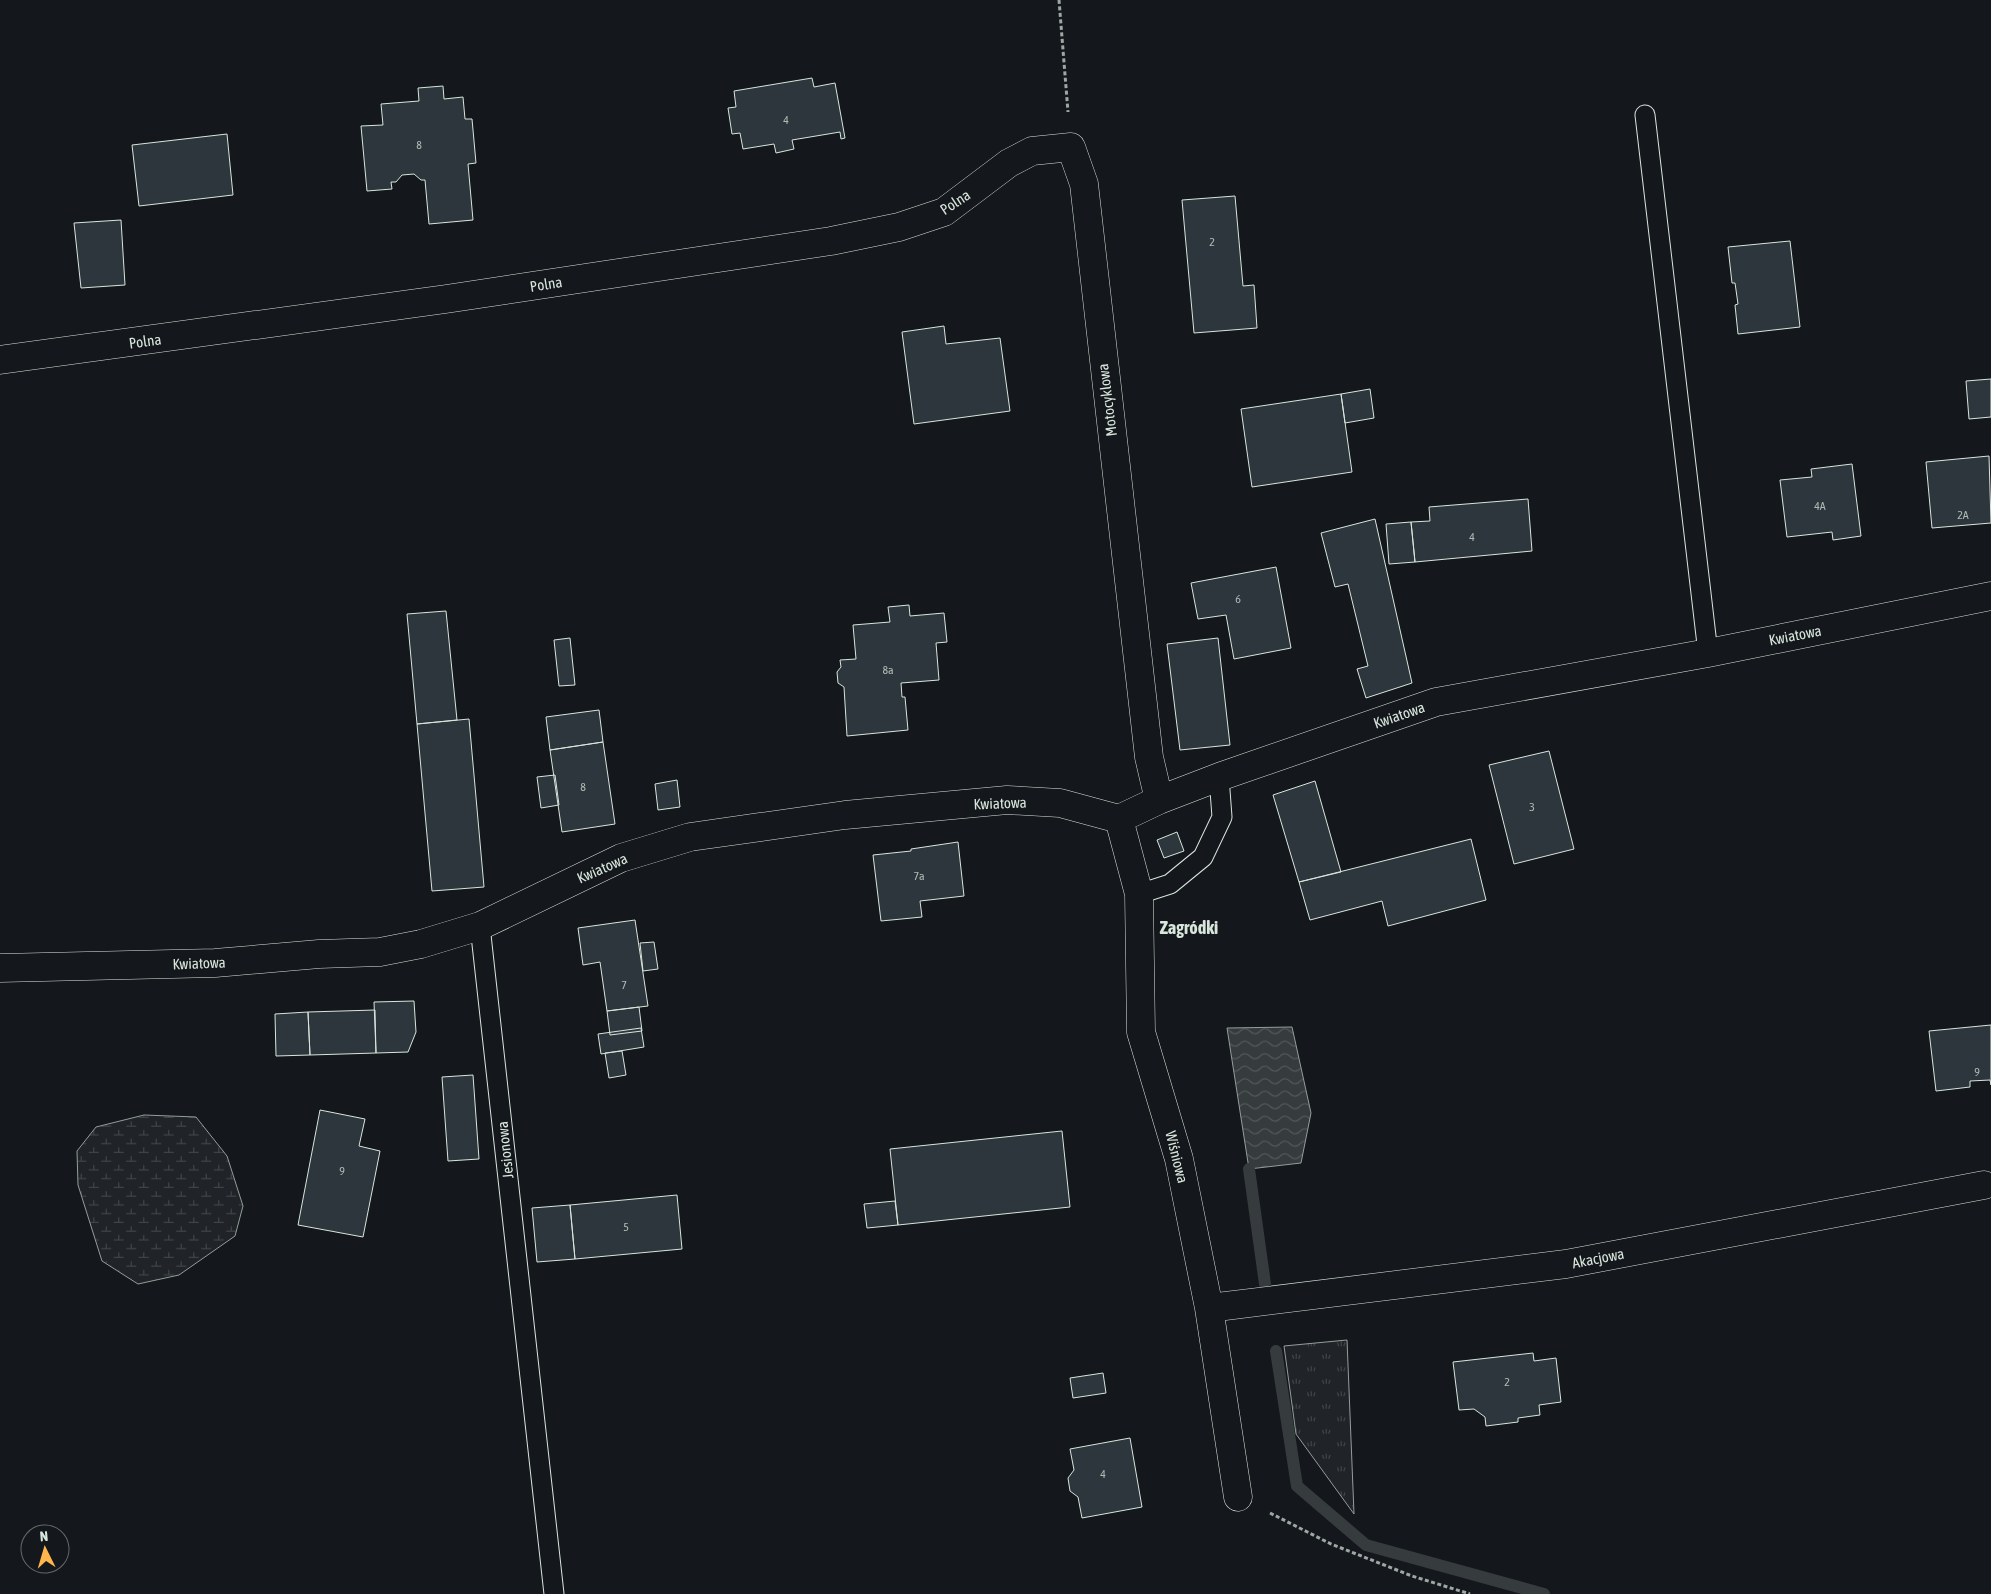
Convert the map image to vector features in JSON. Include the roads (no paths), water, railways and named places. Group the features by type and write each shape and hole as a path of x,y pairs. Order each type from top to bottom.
{"street":[{"name":"Polna","path":"0,360 446,299 831,241 899,227 944,212 1009,163 1032,151 1071,147"},
{"name":"Motocyklowa","path":"1071,147 1084,184 1148,747 1158,800"},
{"name":"Kwiatowa","path":"0,968 215,963 319,954 380,952 421,944 480,926 621,858 690,837 845,815 1007,800 1060,803 1119,818 1158,800 1219,777 1436,702 1708,653 1991,596"},
{"name":"Wiśniowa","path":"1119,818 1139,894 1141,1032 1179,1159 1209,1308 1238,1497"},
{"name":"Akacjowa","path":"1209,1308 1566,1264 1984,1185"}],"lane":[{"path":"1645,115 1708,653"},
{"path":"1139,894 1170,884 1203,857 1222,817 1219,777"},
{"name":"Jesionowa","path":"480,926 554,1594"}],"water":[{"path":"1292,1027 1311,1113 1301,1163 1249,1169 1227,1028"}],"waterway":[{"path":"1249,1169 1265,1284"},
{"path":"1276,1351 1297,1486 1366,1545 1544,1594"}],"district":[{"name":"Zagródki","path":"1189,927"}]}
